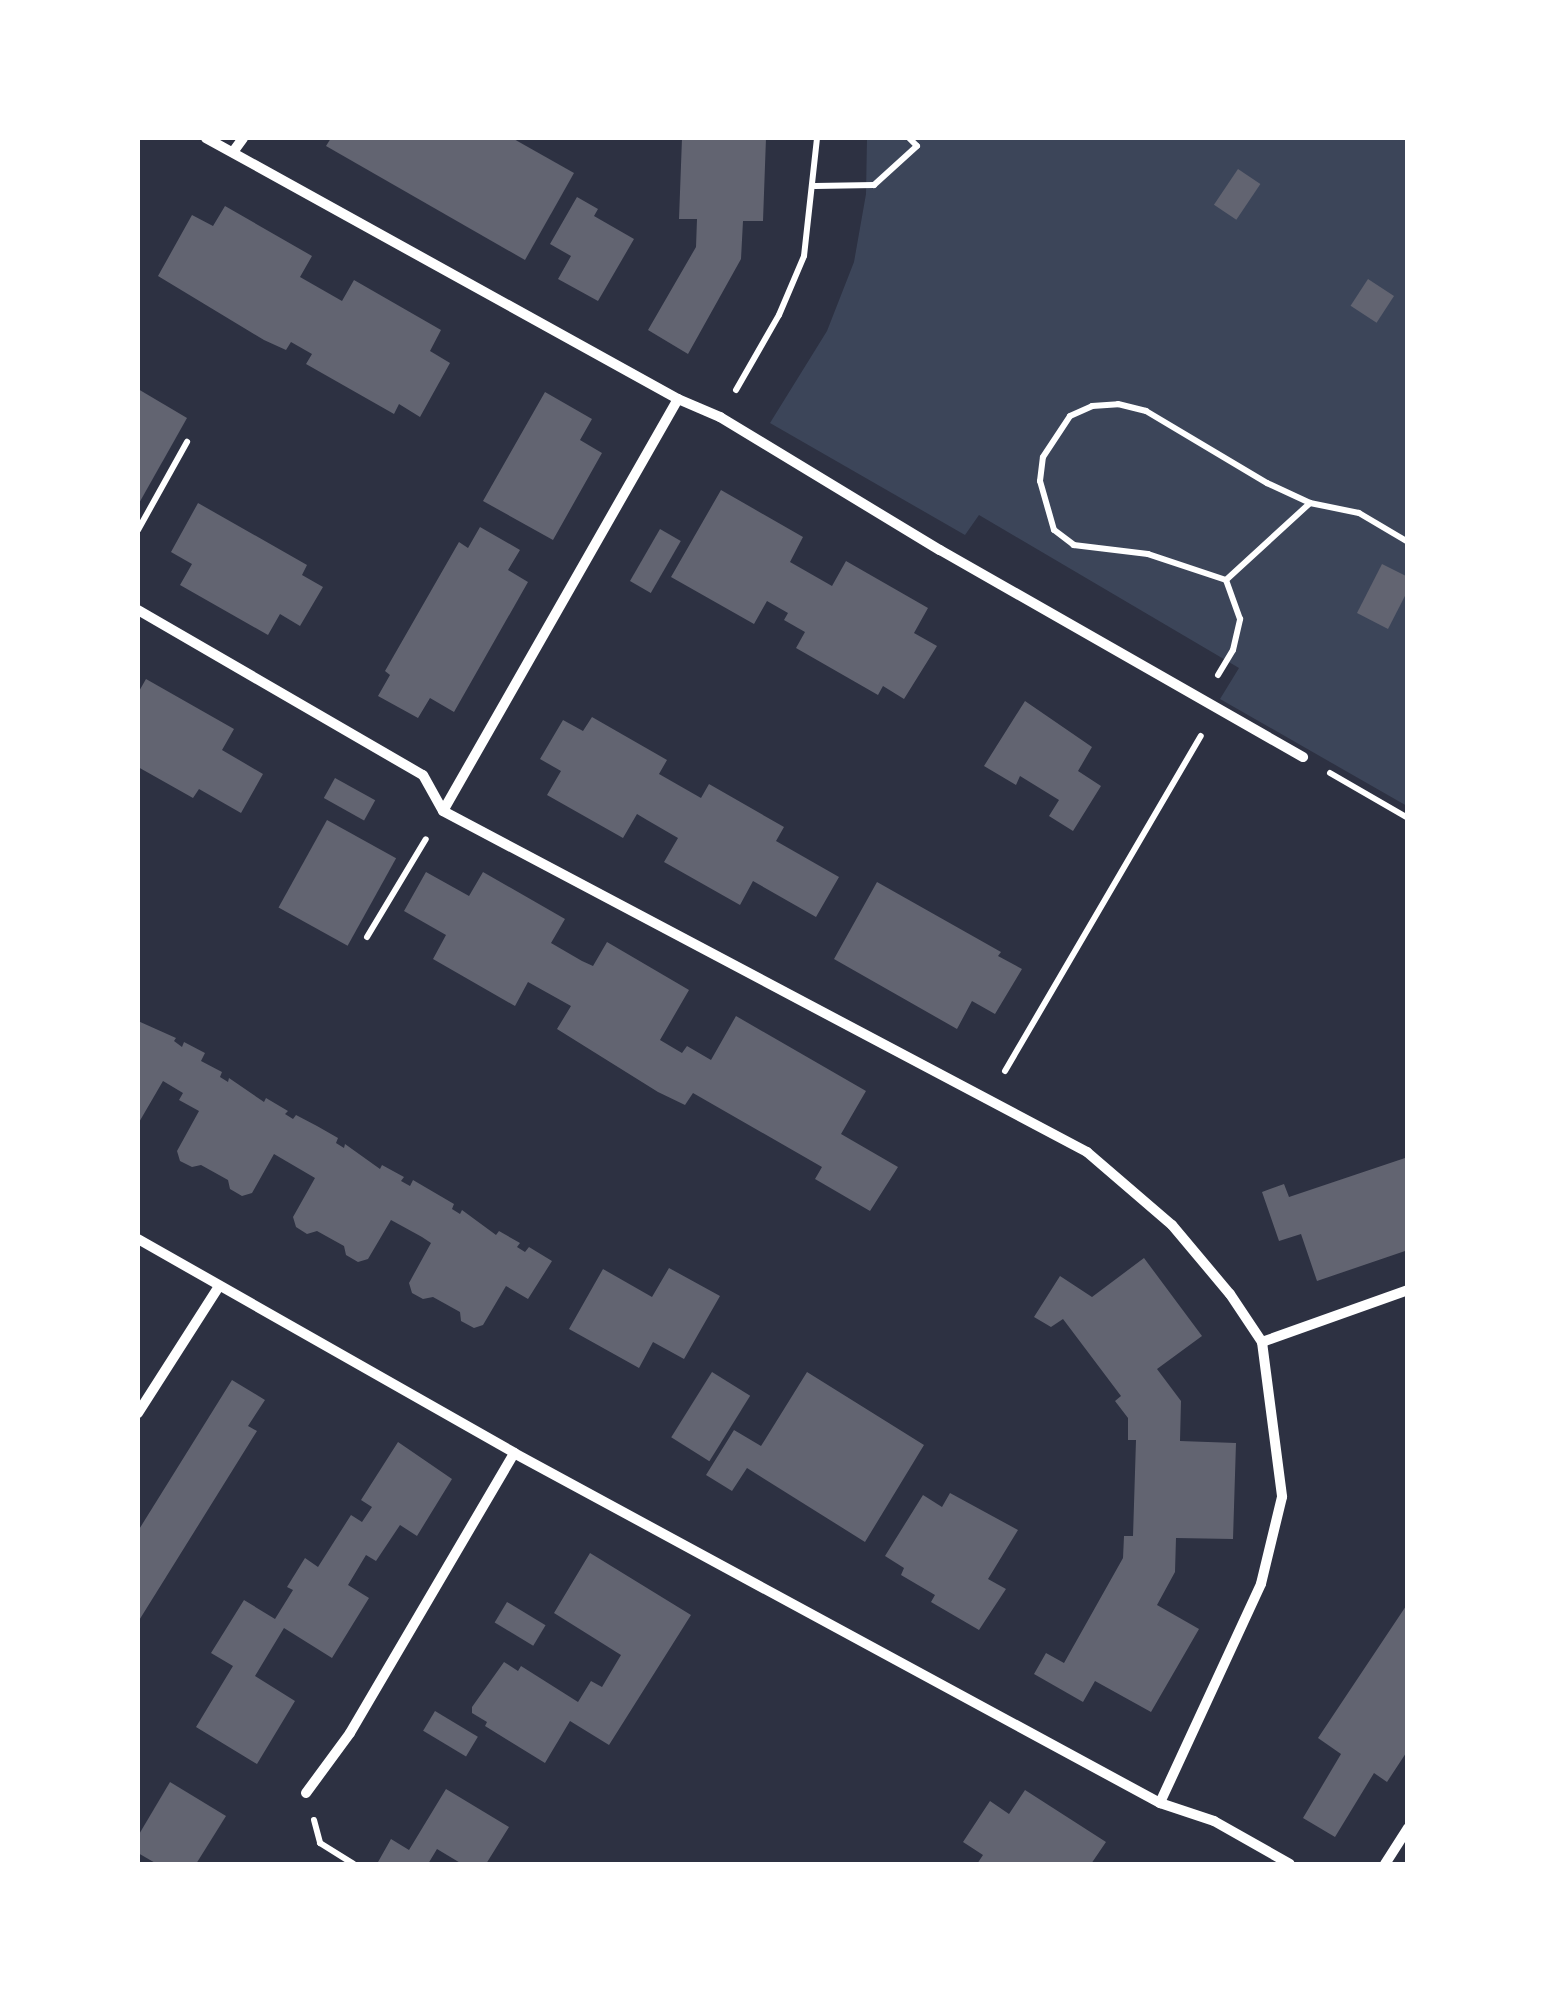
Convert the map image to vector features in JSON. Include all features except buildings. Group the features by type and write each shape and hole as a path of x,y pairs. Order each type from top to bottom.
{"street":[{"path":"206,138 678,399 720,417 1216,711 1303,757"},
{"path":"233,152 243,138"},
{"path":"444,810 678,399"},
{"path":"138,610 422,775 444,810 1087,1152 1142,1197 1230,1294 1262,1342 1282,1497 1261,1584 1160,1803"},
{"path":"138,1239 218,1288 514,1453 1160,1803 1214,1820 1290,1864"},
{"path":"138,1413 218,1288"},
{"path":"1262,1342 1408,1290"},
{"path":"306,1793 350,1733 514,1453"},
{"path":"1385,1864 1408,1828"}],"path":[{"path":"720,417 778,315 804,256 815,186 817,138"},
{"path":"815,186 874,185 917,146 910,138"},
{"path":"1202,702 1228,660 1240,619 1236,598 1226,580 1148,554 1074,545 1054,530 1040,481 1043,458 1070,416 1092,406 1118,404 1146,411 1310,503 1359,512 1408,542"},
{"path":"138,530 187,442"},
{"path":"1226,580 1310,503"},
{"path":"990,1098 1216,711"},
{"path":"1303,757 1408,818"},
{"path":"367,936 444,810"},
{"path":"306,1793 320,1843 353,1864"}],"shaded area":[{"path":"867,138 1407,138 1407,806 1220,699 1239,668 979,515 965,535 770,423 827,331 854,262 866,194"}]}
